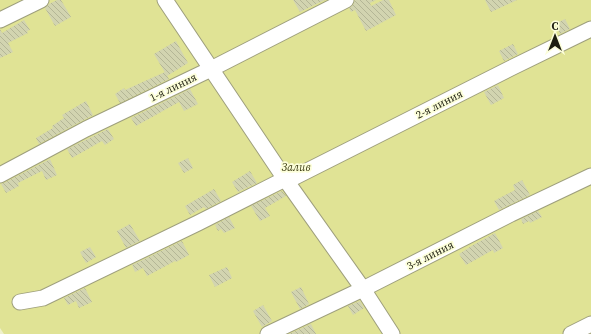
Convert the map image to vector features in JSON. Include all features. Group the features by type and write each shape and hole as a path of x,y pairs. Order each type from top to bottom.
{"street":[{"path":"0,20 41,0"},
{"path":"165,0 286,180 363,289 392,334"},
{"name":"1-я линия","path":"0,175 86,129 211,69 346,0"},
{"name":"2-я линия","path":"20,302 44,298 591,29"},
{"name":"3-я линия","path":"268,334 363,289 511,214 591,176"},
{"path":"572,334 591,324"}],"green space":[{"name":"Залив","path":"0,0 591,0 591,334 4,334 0,328"}],"building":[{"path":"57,0 61,0 71,17 55,26 45,8"},
{"path":"293,0 325,0 300,12"},
{"path":"355,0 376,0 370,3 371,6 383,0 389,0 396,15 366,31 355,10 351,12 349,8 353,5"},
{"path":"485,0 517,0 491,12"},
{"path":"565,19 570,29 560,34 555,24"},
{"path":"24,20 30,30 27,31 28,33 8,43 13,52 0,58 0,29 2,33"},
{"path":"176,41 188,63 167,76 154,54"},
{"path":"513,44 518,54 504,61 499,51"},
{"path":"165,72 169,79 120,103 115,94 124,88 125,90"},
{"path":"498,85 504,98 491,105 484,92"},
{"path":"190,89 198,104 184,111 179,102 136,126 131,118"},
{"path":"86,101 93,115 39,144 36,138 53,128 52,126 64,118 62,115"},
{"path":"108,129 114,139 105,145 102,141 72,158 67,149"},
{"path":"188,158 193,168 184,173 178,163"},
{"path":"50,159 57,175 46,180 42,171 18,183 19,186 6,193 1,184"},
{"path":"250,171 257,183 238,192 232,182"},
{"path":"522,180 530,195 499,210 494,201 515,190 513,185"},
{"path":"214,189 221,201 206,209 204,207 190,215 185,206"},
{"path":"282,191 286,196 265,208 270,216 260,221 251,206"},
{"path":"538,211 542,217 530,223 529,221 523,224 521,219"},
{"path":"229,217 235,228 224,233 221,229 218,231 215,225"},
{"path":"130,224 140,241 126,248 117,231"},
{"path":"495,233 503,248 494,253 493,250 466,265 459,254"},
{"path":"182,241 189,255 147,276 143,268 135,272 132,265"},
{"path":"90,247 96,257 86,263 80,252"},
{"path":"227,267 232,278 215,287 209,275"},
{"path":"301,287 309,304 300,309 291,292"},
{"path":"85,288 92,302 79,308 76,301 68,305 64,298"},
{"path":"360,301 364,308 353,315 348,306"},
{"path":"263,305 272,321 262,327 253,311"},
{"path":"311,324 316,334 289,334"}]}
